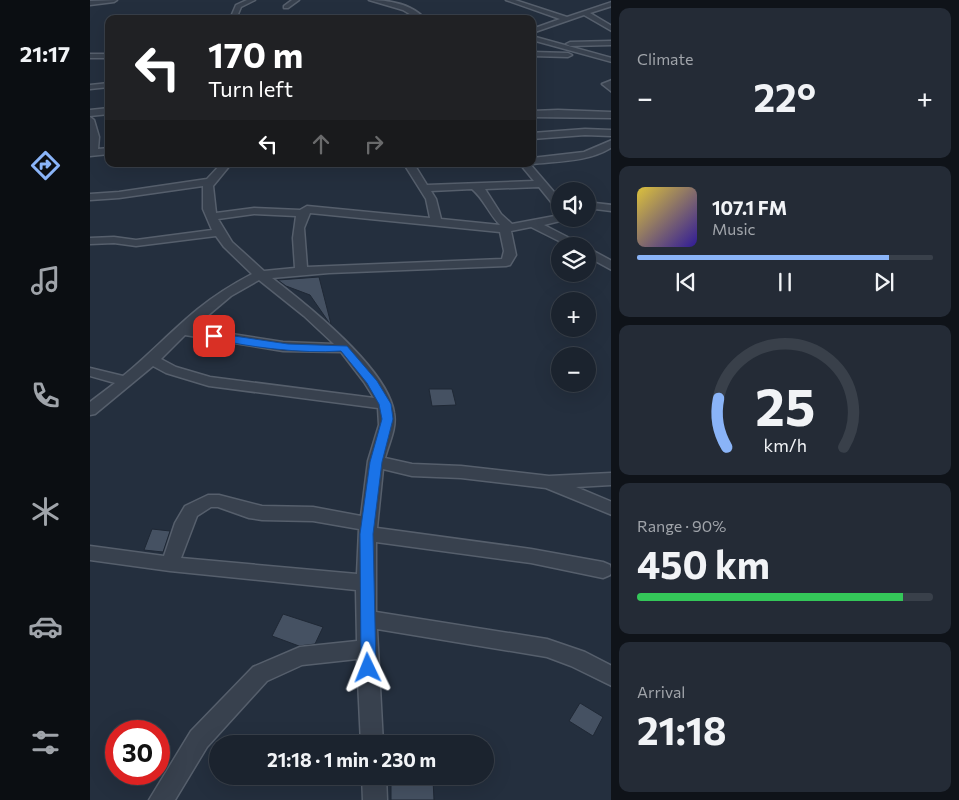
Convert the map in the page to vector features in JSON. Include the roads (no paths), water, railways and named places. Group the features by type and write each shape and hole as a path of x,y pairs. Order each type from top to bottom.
{"street":[{"path":"90,3 114,0"},
{"path":"234,15 238,6 252,0"},
{"path":"286,6 296,0"},
{"path":"372,0 390,4 417,15"},
{"path":"509,0 566,20"},
{"path":"536,30 611,4"},
{"path":"585,13 608,24"},
{"path":"536,39 611,60"},
{"path":"556,46 611,43"},
{"path":"536,54 596,57"},
{"path":"90,56 105,56"},
{"path":"90,87 105,85"},
{"path":"90,112 105,111"},
{"path":"536,114 611,115"},
{"path":"90,120 94,137 92,152 105,151"},
{"path":"536,136 586,132 611,133"},
{"path":"536,160 593,152 611,143"},
{"path":"223,167 209,182 207,201 219,232 259,274 309,313 343,348 371,381 385,404 387,419 376,462 367,529 367,619 372,735"},
{"path":"411,167 425,188 435,209 436,222"},
{"path":"527,167 551,196"},
{"path":"90,197 119,195 209,182"},
{"path":"425,188 476,188 540,184"},
{"path":"90,410 152,360 201,313 227,293 259,274 301,270 506,262 511,258 512,252 507,228 484,193 476,188"},
{"path":"596,207 611,208"},
{"path":"212,217 254,212 302,213 307,209 321,209 507,228 551,220"},
{"path":"301,270 298,235 302,213"},
{"path":"534,224 559,237"},
{"path":"90,241 114,240 136,243 219,232"},
{"path":"596,257 611,266"},
{"path":"183,331 288,347 343,348"},
{"path":"152,360 171,370 210,381 385,404"},
{"path":"90,372 126,381"},
{"path":"376,462 412,470 469,472 548,482 611,479"},
{"path":"548,482 611,509"},
{"path":"170,564 184,523 191,510 208,501 219,501 255,512 313,514 367,529 522,554 604,570"},
{"path":"90,553 170,564 367,583"},
{"path":"367,619 547,648 578,659 611,676"},
{"path":"161,800 199,739 260,674 300,656 368,649"},
{"path":"374,785 375,800"}]}
